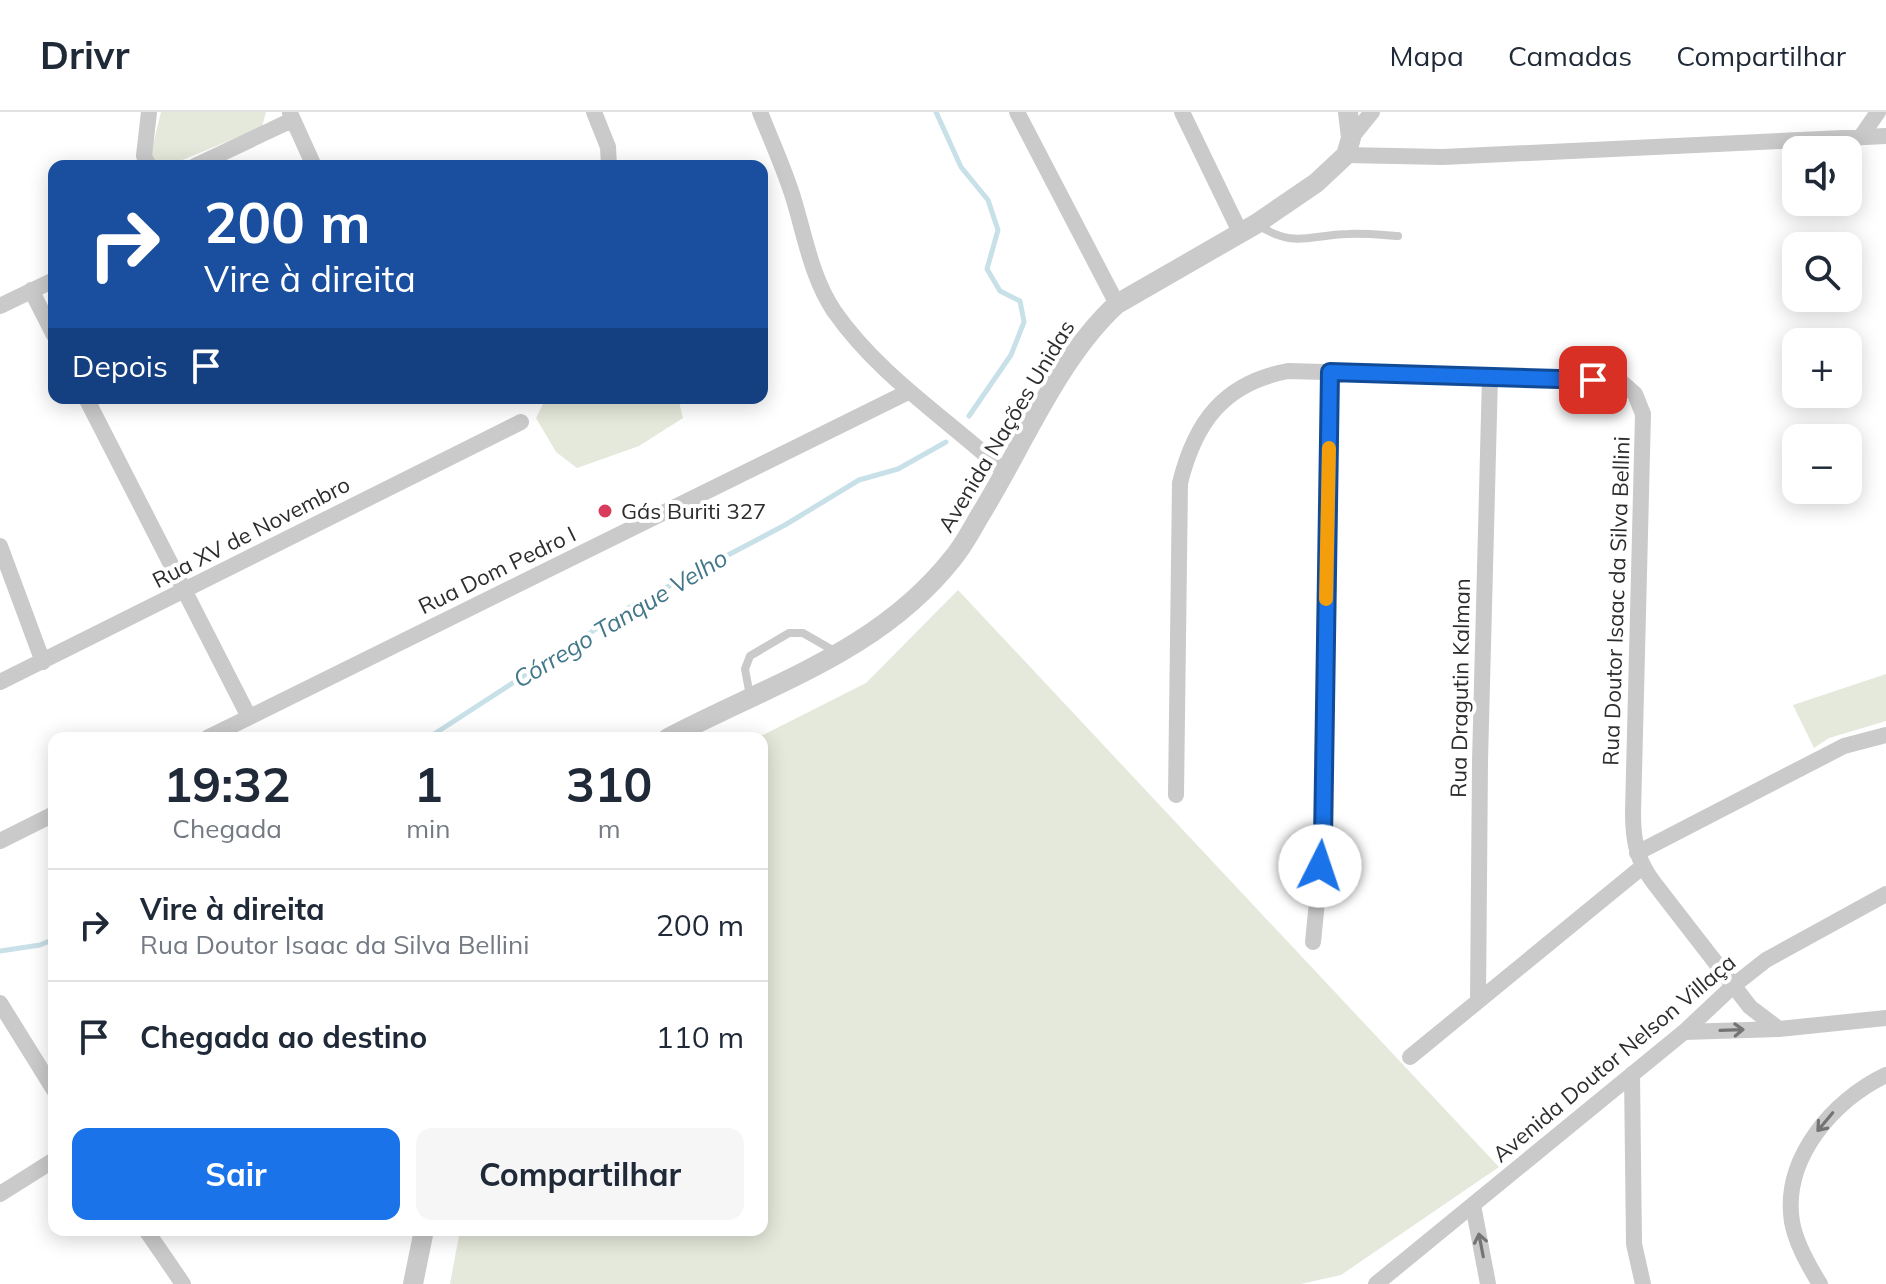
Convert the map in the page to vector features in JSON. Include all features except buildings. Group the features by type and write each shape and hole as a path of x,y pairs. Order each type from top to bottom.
{"street":[{"path":"146,160 149,112"},
{"path":"594,112 608,147 609,160"},
{"path":"760,112 793,196 816,276 833,309 859,343 908,392 945,419 1006,473"},
{"path":"1017,112 1117,304"},
{"path":"1182,112 1248,228"},
{"path":"1348,112 1348,146"},
{"path":"1348,146 1372,112"},
{"path":"1861,136 1878,112"},
{"path":"207,160 291,116 311,160"},
{"path":"1862,138 1886,136"},
{"path":"1348,146 1443,157 1782,142"},
{"name":"Avenida Nações Unidas","path":"680,732 840,654 883,626 932,583 955,556 1073,357 1100,320 1117,304 1248,228 1316,183 1348,146"},
{"path":"0,306 48,283"},
{"path":"31,290 48,323"},
{"name":"Rua Doutor Isaac da Silva Bellini","path":"1176,795 1180,483 1198,430 1219,406 1243,385 1288,371 1619,380 1635,394 1643,414 1633,813 1639,860"},
{"path":"1313,942 1323,841 1330,372"},
{"name":"Rua Dragutin Kalman","path":"1478,1001 1480,761 1490,376"},
{"name":"Rua Dom Pedro I","path":"219,732 908,392"},
{"path":"89,404 249,717"},
{"name":"Rua XV de Novembro","path":"0,682 521,422"},
{"path":"0,546 43,662"},
{"path":"1410,1057 1639,860 1844,746 1886,735"},
{"path":"0,841 48,817"},
{"path":"1639,860 1733,986 1757,1014 1779,1029"},
{"name":"Avenida Doutor Nelson Villaça","path":"1362,1284 1380,1280 1684,1032 1766,960 1797,940 1886,894"},
{"path":"0,1003 6,1024 48,1082"},
{"path":"1684,1032 1779,1029 1886,1018"},
{"path":"1632,1074 1631,1197 1634,1244 1643,1284"},
{"path":"1820,1284 1799,1247 1792,1222 1791,1198 1797,1173 1807,1148 1832,1113 1856,1093 1886,1075"},
{"path":"0,1194 48,1164"},
{"path":"1473,1205 1488,1284"},
{"path":"150,1236 183,1284"},
{"path":"413,1284 423,1236"}],"lane":[{"path":"1248,228 1290,239 1349,234 1398,236"},
{"path":"751,697 745,669 750,656 789,633 803,633 840,654"}],"shaded area":[{"path":"161,112 266,112 262,127 182,160 154,160 151,153"},
{"path":"543,404 680,404 683,418 639,446 577,468 556,452 536,418"},
{"path":"958,590 1499,1167 1341,1275 1301,1284 450,1284 459,1236 768,1236 768,732 866,683"},
{"path":"1886,674 1886,721 1829,738 1814,748 1793,705"}],"waterway":[{"name":"Córrego Tanque Velho","path":"936,112 961,167 988,200 998,230 987,269 1000,291 1020,301 1024,322 1011,355 969,416"},
{"name":"Córrego Tanque Velho","path":"437,732 633,605 785,525 859,480 898,469 946,442"},
{"name":"Córrego Tanque Velho","path":"0,951 48,942"}],"slow traffic":[{"path":"1326,599 1329,448"}],"place":[{"name":"Gás Buriti 327","path":"605,511"}],"route":[{"path":"1320,866 1323,841 1330,372 1593,380"}]}
